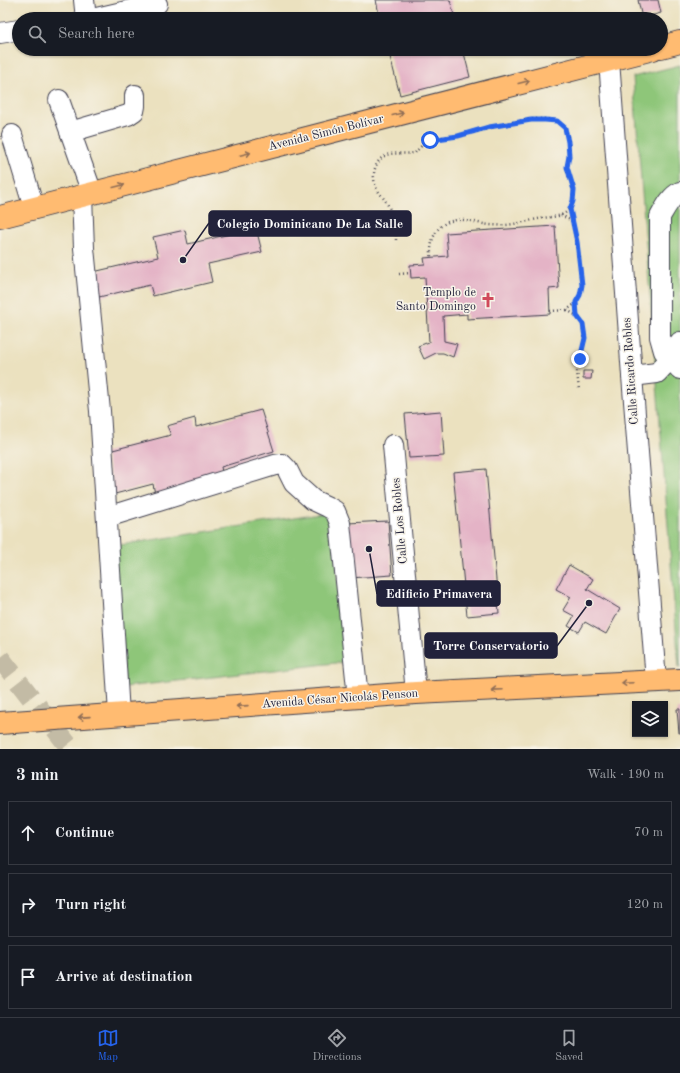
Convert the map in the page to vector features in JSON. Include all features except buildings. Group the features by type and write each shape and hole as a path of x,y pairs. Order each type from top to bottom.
{"main road":[{"path":"668,45 680,42"},
{"name":"Avenida Simón Bolívar","path":"0,217 625,56"},
{"name":"Avenida César Nicolás Penson","path":"0,723 416,693 680,680"}],"street":[{"path":"84,0 85,12"},
{"path":"122,12 157,4"},
{"path":"0,33 12,31"},
{"name":"Calle Ricardo Robles","path":"609,60 656,681"},
{"path":"70,132 128,115 134,111 135,95"},
{"path":"59,100 70,132 87,195 84,248 100,411 119,714"},
{"path":"12,135 34,208"},
{"path":"632,376 657,373 677,356 664,350 660,337 660,217 677,193 680,192"},
{"name":"Calle Los Robles","path":"393,445 416,693"},
{"path":"107,517 282,464 287,469 294,483 313,500 335,511 340,523 358,698"}],"path":[{"path":"396,240 396,225 391,210 385,199 376,188 375,183 375,166 381,158 390,154 415,153 422,145 430,140 458,136 489,127 531,120 557,121 565,128 568,142 569,156 567,167 574,190 573,201 570,209 577,242 582,285 580,295 576,302 567,310"},
{"path":"430,257 430,246 434,234 441,226 450,222 457,220 504,226 561,216 570,209"},
{"path":"561,216 572,221"},
{"path":"399,274 411,273"},
{"path":"576,302 577,316"},
{"path":"550,311 567,310 577,316 583,324 585,338 577,372 579,390"}],"green space":[{"path":"680,65 680,667 679,667 633,77"},
{"path":"333,512 344,662 125,687 113,546"}],"tunnel":[{"path":"0,658 71,749"}],"place":[{"name":"Colegio Dominicano De La Salle","path":"183,260"},
{"name":"Templo de Santo Domingo","path":"488,300"},
{"name":"Edificio Primavera","path":"369,549"},
{"name":"Torre Conservatorio","path":"589,603"}],"route":[{"path":"430,140 458,136 489,127 531,120 557,121 565,128 569,156 567,167 569,178 574,190 573,201 570,209 577,242 582,285 580,295 576,302 577,316 583,324 585,338 580,359"}]}
